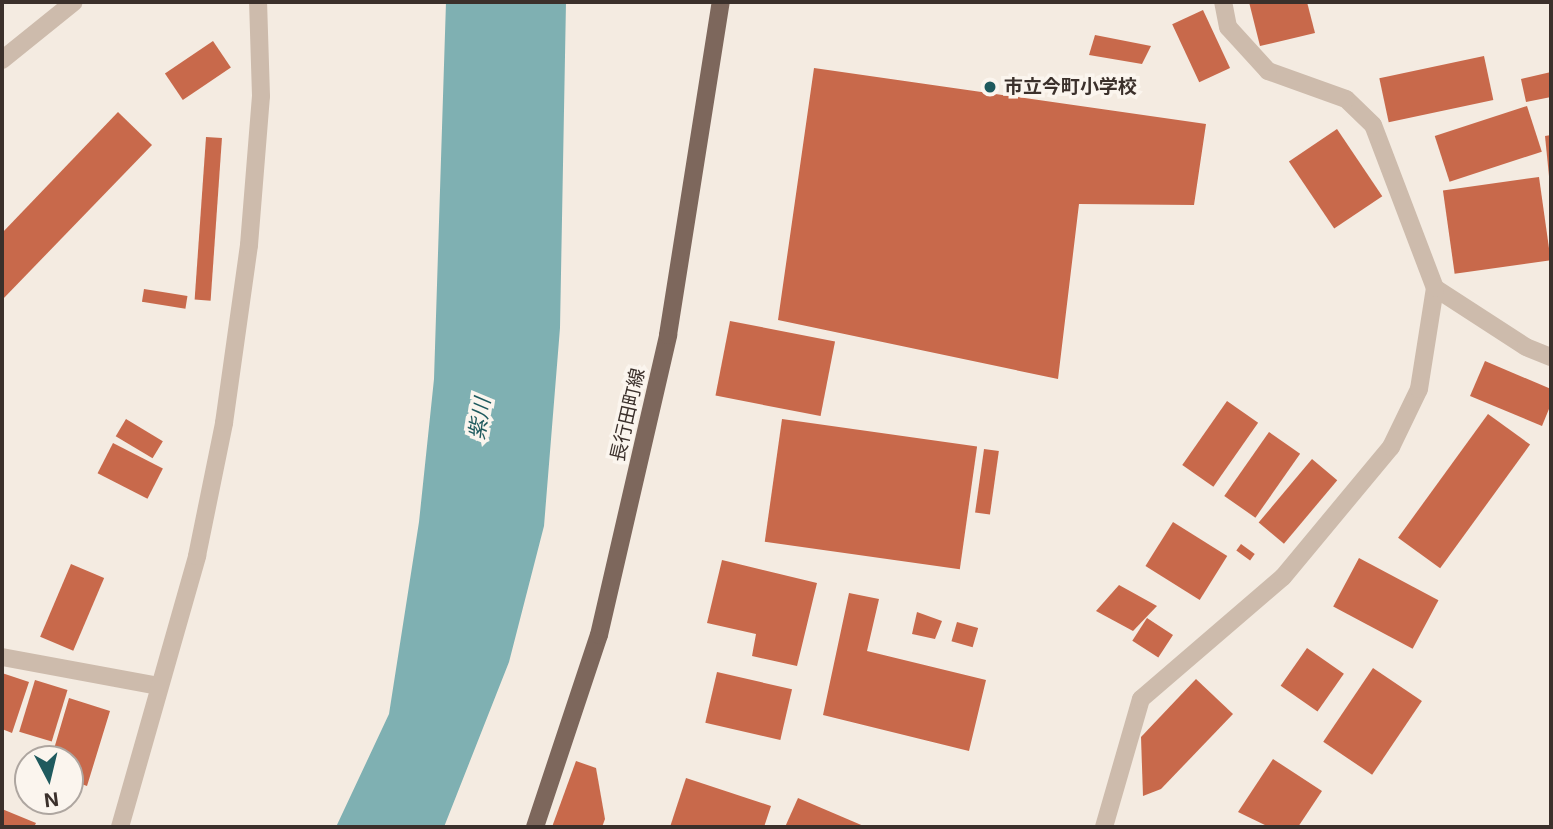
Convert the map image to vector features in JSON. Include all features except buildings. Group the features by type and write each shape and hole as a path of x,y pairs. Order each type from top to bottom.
{"main road":[{"name":"長行田町線","path":"535,827 599,635 668,335 721,2"}],"street":[{"path":"2,60 74,2"},
{"path":"120,827 197,556 224,423 249,245 261,96 258,2"},
{"path":"1104,827 1141,699 1283,577 1391,447 1419,389 1435,288 1373,125 1346,99 1268,71 1228,27 1223,2"},
{"path":"1435,288 1526,347 1551,357"},
{"path":"2,657 159,686"}],"water":[{"name":"紫川","path":"446,2 566,2 560,328 544,526 509,662 444,827 336,827 389,714 419,522 434,379"}],"place":[{"name":"市立今町小学校","path":"990,87"}]}
